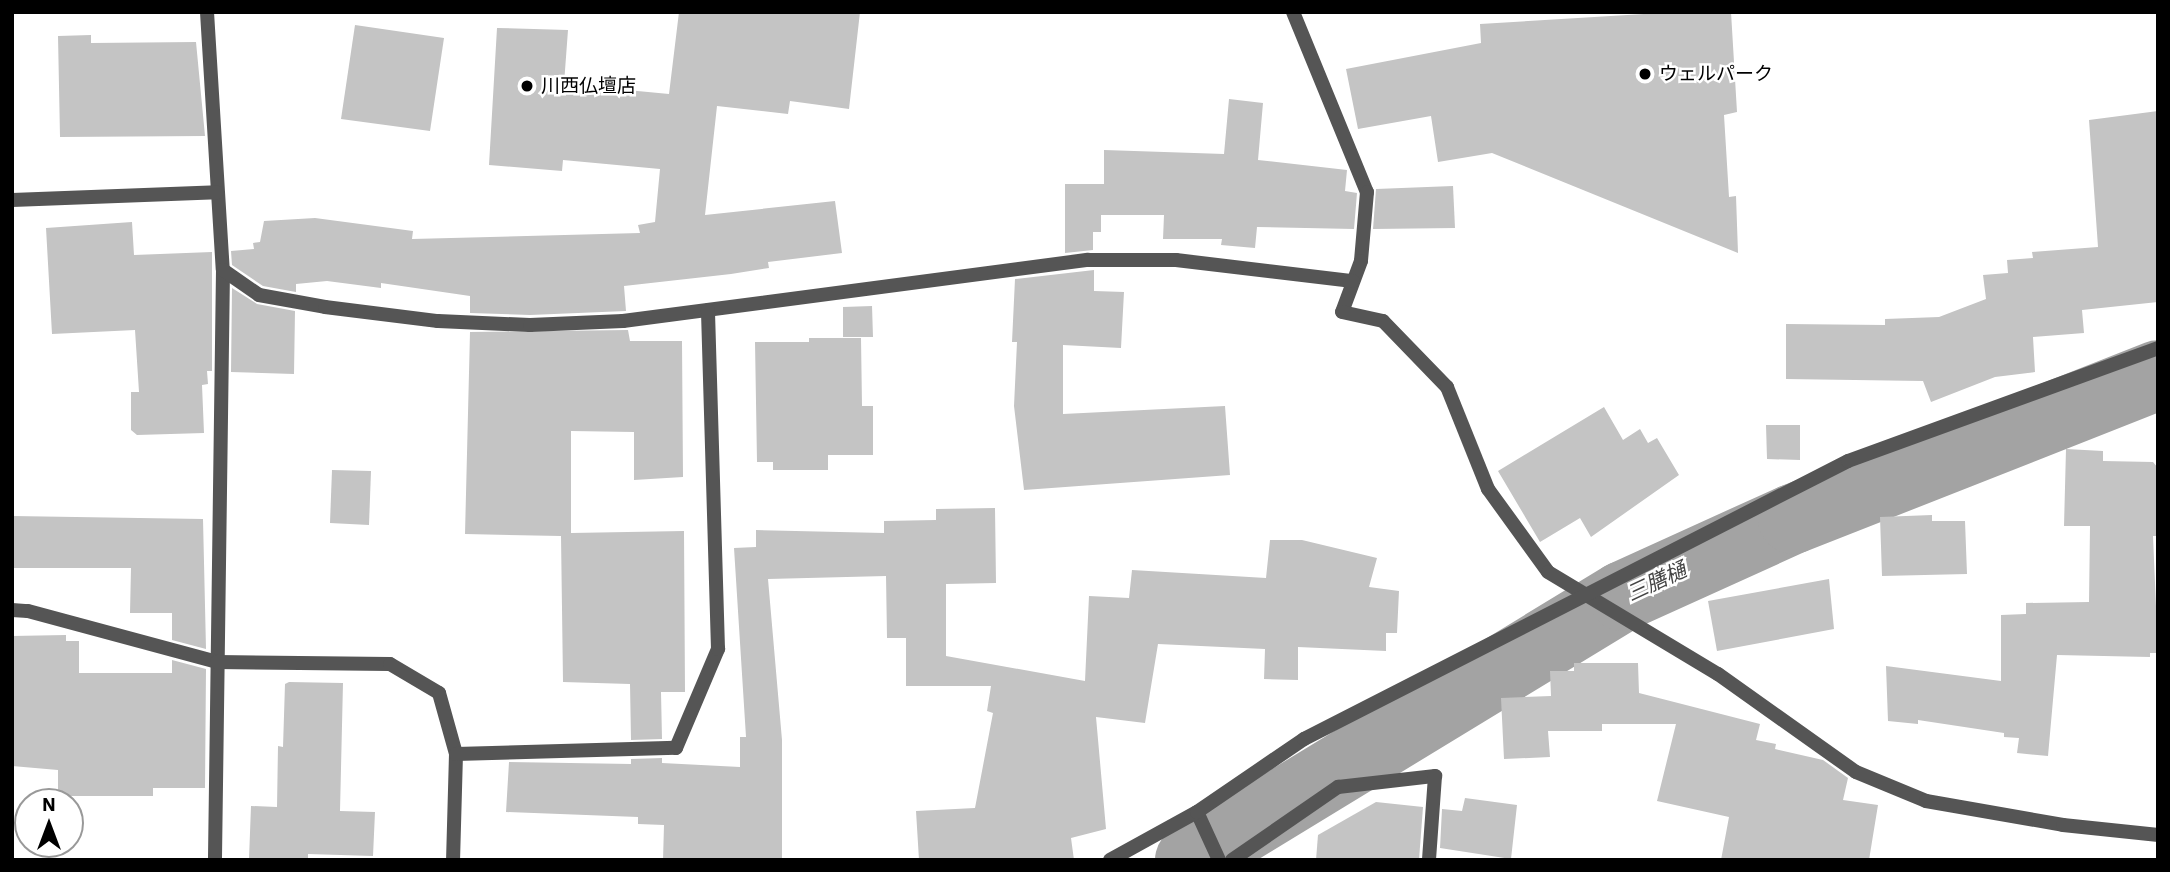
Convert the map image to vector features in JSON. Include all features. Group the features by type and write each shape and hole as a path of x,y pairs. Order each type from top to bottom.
{"street":[{"path":"207,12 223,270 215,860"},
{"path":"1293,12 1367,192 1361,261 1342,312 1383,321 1447,387 1488,489 1548,572 1718,674 1856,772 1926,801 2063,825 2158,835"},
{"path":"12,200 217,192"},
{"path":"223,270 259,295 438,321 530,325 708,310 1088,260 1176,260 1353,281"},
{"path":"456,754 676,748 718,649 708,310"},
{"path":"1110,860 1200,819 1304,739 1848,461 2158,348"},
{"path":"12,610 28,611 218,662 390,664 439,693 456,754 453,860"},
{"path":"1232,860 1338,786 1435,776 1429,860"},
{"path":"1200,819 1218,857"}],"building":[{"path":"679,12 860,12 849,109 790,101 788,114 717,106 705,215 835,201 842,253 768,262 769,268 731,274 624,286 626,311 530,315 470,313 470,296 381,283 381,288 327,281 296,284 296,292 263,286 232,265 231,251 254,249 253,243 260,242 264,221 315,218 413,231 412,239 640,233 638,225 655,222 660,169 563,160 562,171 489,165 497,28 568,30 564,84 669,94"},
{"path":"1677,12 1731,12 1737,112 1724,115 1729,197 1736,196 1738,253 1492,153 1438,162 1431,116 1358,129 1346,69 1481,43 1480,24"},
{"path":"355,25 444,38 430,131 341,119"},
{"path":"91,35 91,43 196,42 205,136 60,137 58,36"},
{"path":"1229,99 1263,103 1258,160 1347,170 1345,191 1357,193 1354,229 1257,227 1255,248 1221,245 1222,239 1163,239 1164,215 1101,215 1101,232 1093,232 1093,250 1065,253 1065,184 1104,184 1104,150 1224,154"},
{"path":"2158,111 2158,302 2082,310 2084,333 2033,337 2035,372 1995,377 1931,402 1923,381 1786,379 1786,324 1885,325 1885,319 1939,317 1986,299 1983,275 2008,273 2007,260 2033,258 2032,252 2098,247 2089,120"},
{"path":"1453,186 1455,228 1373,229 1376,189"},
{"path":"132,222 134,255 212,252 212,371 207,371 208,384 202,385 204,433 137,435 131,430 131,392 139,392 135,330 52,334 46,228"},
{"path":"1094,270 1094,291 1124,292 1121,348 1063,345 1063,414 1225,406 1230,475 1024,490 1014,406 1017,342 1012,342 1015,279"},
{"path":"232,288 257,304 295,311 294,374 231,372"},
{"path":"872,306 873,337 843,337 843,307"},
{"path":"628,330 630,341 682,341 683,477 634,480 634,432 571,431 571,533 684,531 685,692 661,692 662,739 631,740 630,684 563,682 561,536 465,534 470,332"},
{"path":"809,338 861,338 862,406 873,406 873,455 828,455 828,470 773,470 773,462 757,462 755,342 809,342"},
{"path":"1604,407 1623,440 1640,429 1648,443 1657,438 1679,475 1591,537 1580,518 1540,542 1498,471"},
{"path":"1766,425 1800,425 1800,460 1767,459"},
{"path":"2066,449 2103,451 2103,461 2153,462 2158,468 2158,536 2153,536 2158,653 2150,653 2150,657 2057,655 2048,756 2017,753 2019,738 2004,737 2004,733 1918,720 1918,724 1888,721 1886,666 2001,681 2001,615 2026,614 2026,603 2089,602 2090,526 2064,526"},
{"path":"332,470 371,471 369,525 330,523"},
{"path":"995,508 996,583 946,584 946,656 1085,681 1089,596 1129,598 1132,570 1266,578 1270,540 1302,540 1377,558 1369,587 1399,591 1397,633 1386,633 1386,651 1298,647 1298,680 1264,679 1265,649 1158,644 1145,723 1096,717 1106,829 1071,838 1074,860 919,860 916,811 975,808 993,713 987,711 991,686 906,686 906,638 887,638 886,576 768,579 782,740 782,860 663,860 664,825 638,824 638,817 506,812 509,762 631,764 631,759 662,758 662,763 740,767 740,737 746,737 734,548 756,547 756,530 884,533 884,521 936,520 936,509"},
{"path":"1932,515 1932,521 1965,521 1967,574 1882,576 1880,517"},
{"path":"12,516 203,519 206,649 172,640 172,613 130,613 131,568 12,568"},
{"path":"1829,579 1834,629 1717,651 1708,601"},
{"path":"66,635 66,641 79,641 79,673 172,673 172,660 206,669 205,788 153,788 153,796 84,796 84,788 58,788 58,770 12,766 12,636"},
{"path":"1574,663 1638,663 1639,693 1760,724 1756,740 1776,744 1775,749 1823,760 1848,778 1843,800 1878,805 1869,860 1721,860 1729,817 1657,801 1676,724 1602,724 1602,731 1548,731 1550,757 1504,759 1501,698 1551,696 1550,671 1574,671"},
{"path":"343,683 340,811 375,812 373,856 308,854 308,860 249,859 251,806 277,807 278,746 283,747 285,684"},
{"path":"1465,798 1517,805 1511,859 1440,848 1442,809 1462,811"},
{"path":"1376,802 1423,807 1419,860 1316,860 1318,835"}],"waterway":[{"name":"三膳樋","path":"1190,860 1623,596 1793,519 2158,375"}],"place":[{"name":"ウェルパーク","path":"1645,74"},
{"name":"川西仏壇店","path":"527,86"}]}
